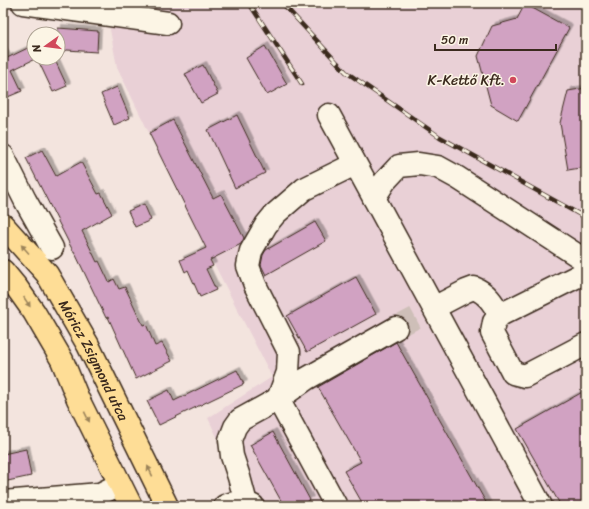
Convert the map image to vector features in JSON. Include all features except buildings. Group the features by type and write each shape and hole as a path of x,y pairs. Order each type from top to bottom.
{"main road":[{"name":"Móricz Zsigmond utca","path":"3,225 47,274 88,345 168,506"},
{"name":"Móricz Zsigmond utca","path":"3,271 18,288 34,312 62,360 78,399 131,506"}],"street":[{"path":"23,3 168,23"},
{"path":"329,115 541,506"},
{"path":"3,156 25,200 52,248"},
{"path":"332,505 278,399 288,372 289,352 255,285 248,266 251,251 266,225 275,214 304,189 356,164"},
{"path":"374,198 384,181 399,166 419,164 438,167 458,178 586,261"},
{"path":"586,274 580,275 500,315 494,322 492,333 513,373 524,376 586,344"},
{"path":"443,304 474,288 482,291 492,302 500,315"},
{"path":"225,506 230,504 249,504 232,456 230,440 235,427 240,420 278,399 306,379 396,328"},
{"path":"3,502 88,496 100,494 120,484"}],"shaded area":[{"path":"105,3 586,3 586,506 250,506 208,418 272,377 187,211 117,67"}],"tunnel":[{"path":"396,328 443,303"}],"railway":[{"path":"249,3 302,84"},
{"path":"282,3 346,72 440,137 586,218"}],"place":[{"name":"K-Kettő Kft.","path":"513,80"}]}
